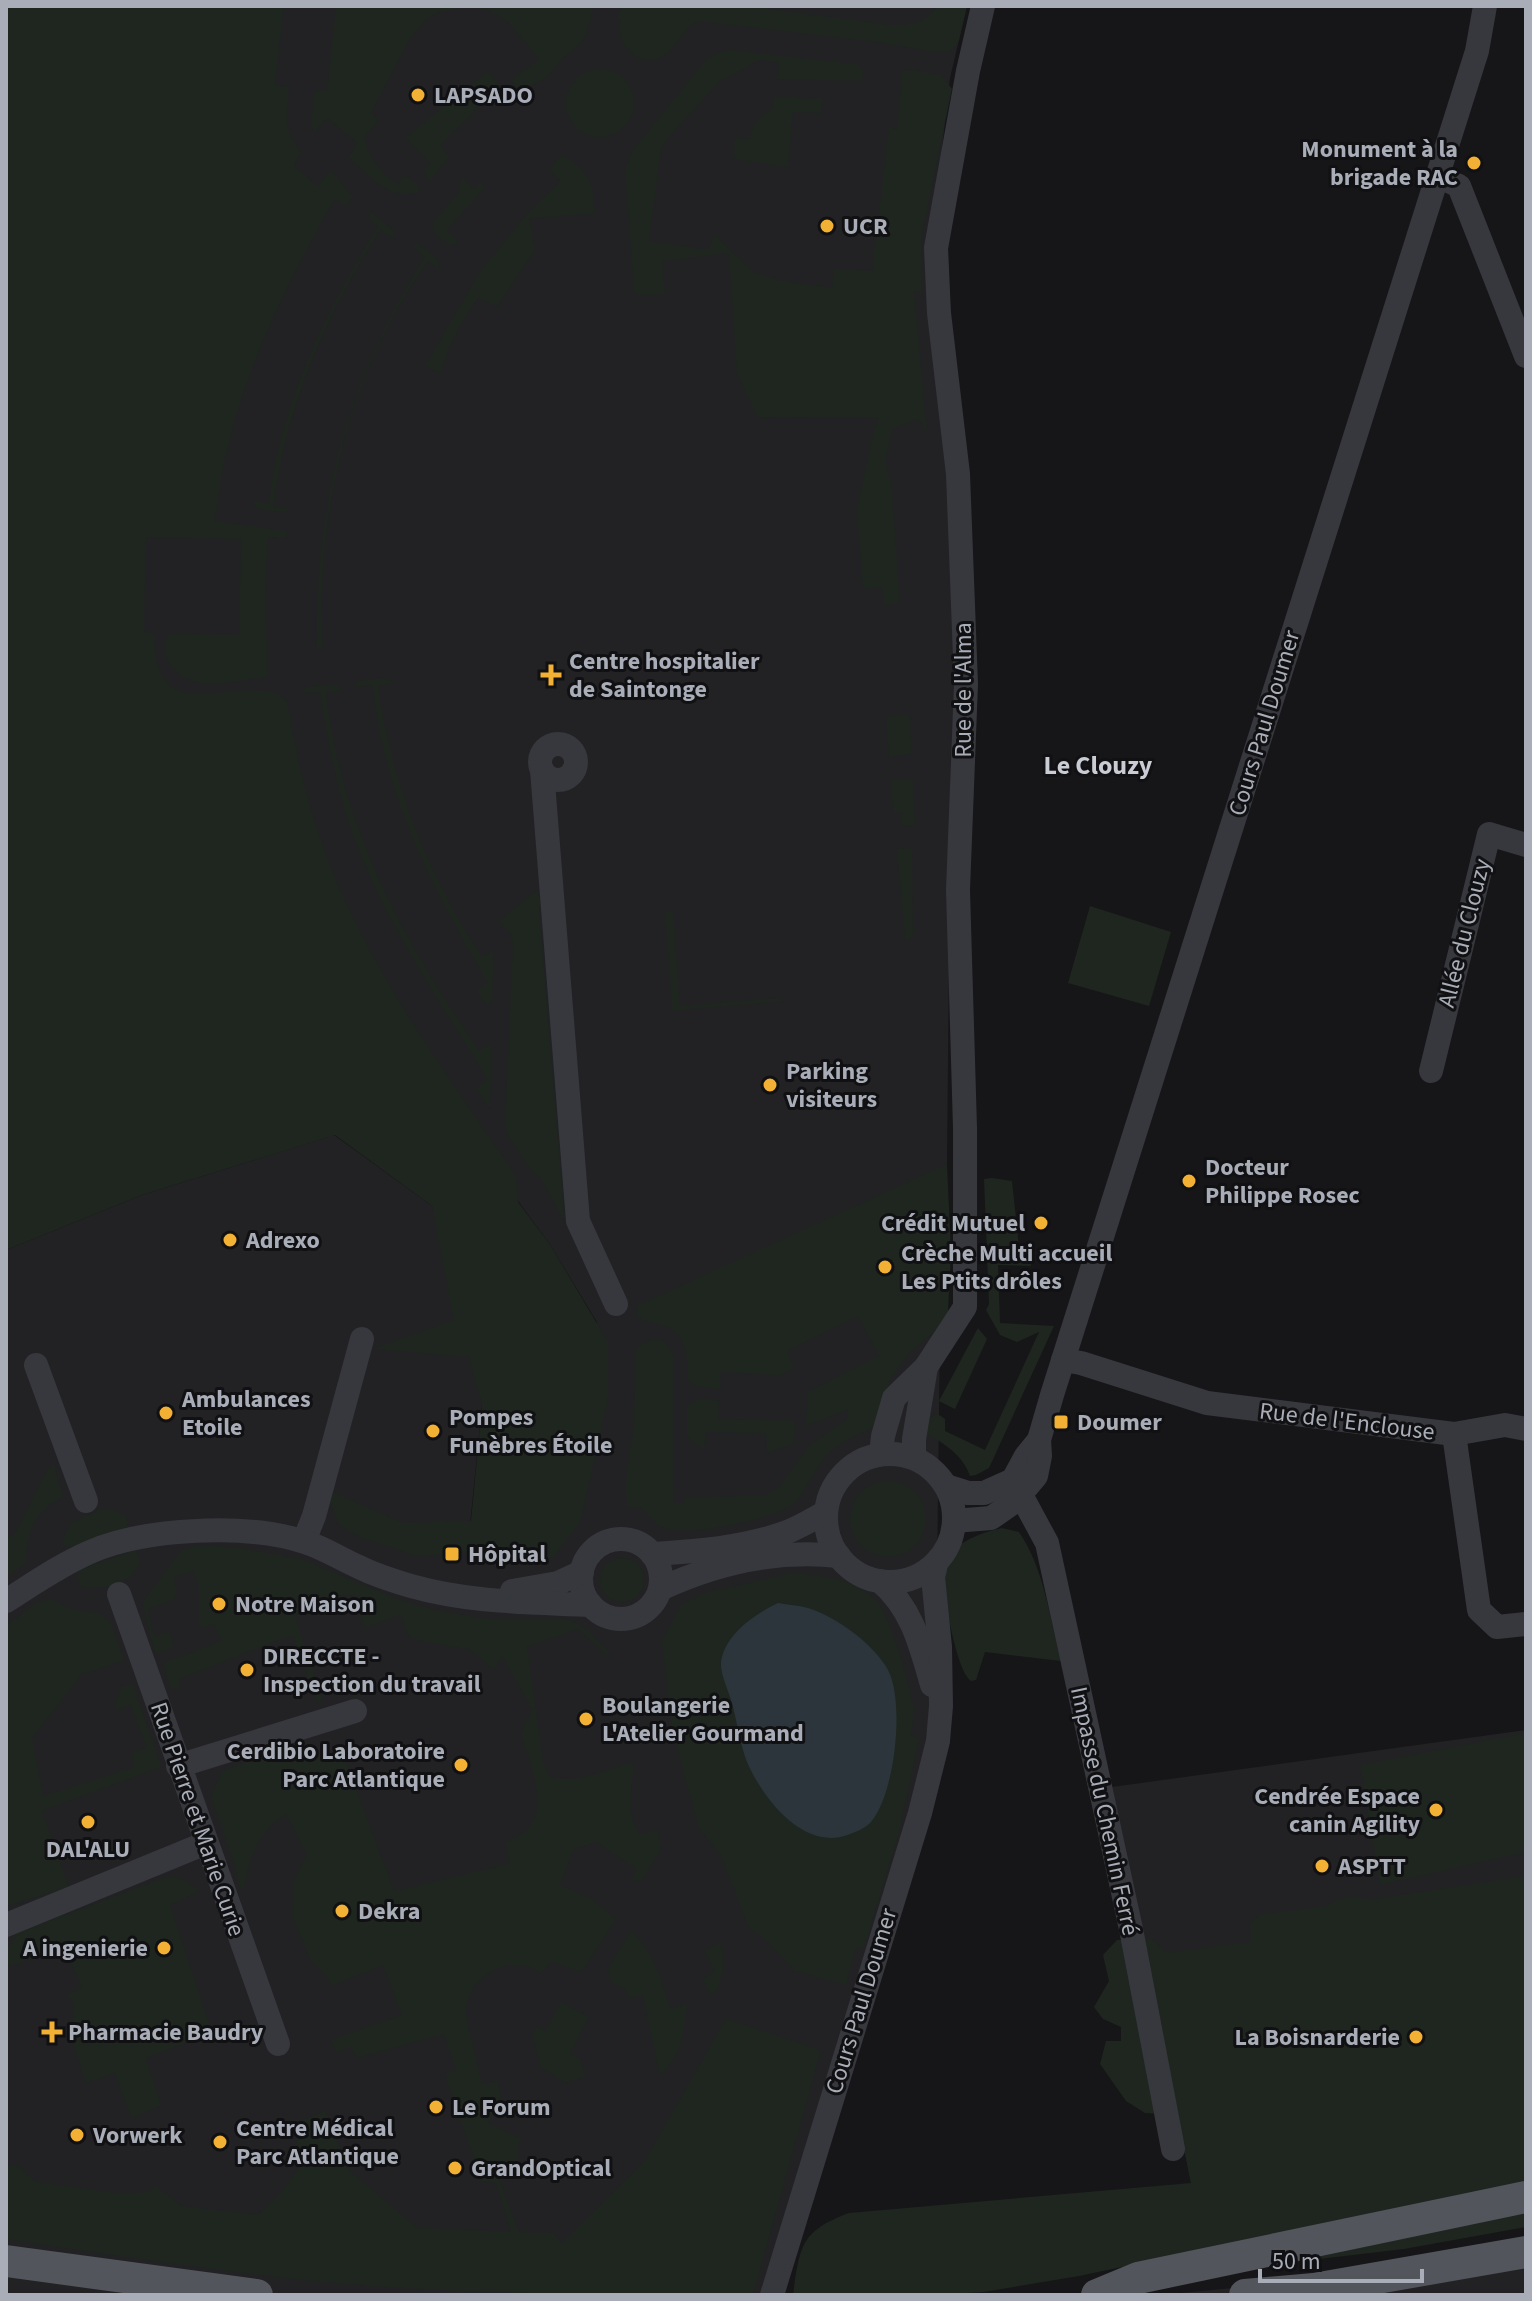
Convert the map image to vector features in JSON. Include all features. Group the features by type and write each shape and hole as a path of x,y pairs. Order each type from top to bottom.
{"main road":[{"path":"1097,2295 1138,2278 1526,2197"},
{"path":"1245,2295 1314,2289 1526,2252"},
{"path":"6,2261 257,2295"}],"street":[{"name":"Rue de l'Alma","path":"881,1454 894,1398 926,1367 965,1307 967,1261 958,890 966,684 958,474 939,313 936,248 983,6"},
{"name":"Cours Paul Doumer","path":"954,1521 991,1518 1017,1487 1026,1456 1039,1440 1477,51 1485,6"},
{"path":"1438,176 1459,186 1526,356"},
{"path":"550,775 593,1232 614,1258 616,1304 578,1221 550,775"},
{"name":"Allée du Clouzy","path":"1431,1071 1489,834 1526,845"},
{"path":"304,1541 314,1516 362,1339"},
{"name":"Rue de l'Enclouse","path":"1063,1360 1207,1403 1454,1434 1479,1610 1497,1627 1526,1624"},
{"path":"36,1365 86,1501"},
{"name":"Rue de l'Alma","path":"914,1458 914,1439 926,1367"},
{"path":"1454,1434 1505,1425 1526,1429"},
{"path":"881,1454 914,1458 938,1474 954,1506 948,1547 936,1564 915,1578 880,1581 853,1571 831,1543 826,1512 831,1491 843,1473 860,1461 881,1454"},
{"path":"946,1486 968,1493 1017,1487"},
{"name":"Impasse du Chemin Ferré","path":"1017,1487 1047,1543 1131,1929 1173,2149"},
{"path":"652,1554 711,1550 749,1542 786,1532 826,1512"},
{"path":"6,1601 93,1550 149,1537 211,1529 264,1533 304,1541 362,1569 456,1596 502,1603 591,1605"},
{"path":"620,1539 634,1541 652,1554 661,1577 660,1589 645,1611 625,1619 602,1614 591,1605 585,1595 582,1572 596,1548 620,1539"},
{"path":"660,1589 708,1569 768,1556 809,1553 839,1556"},
{"name":"Cours Paul Doumer","path":"772,2295 920,1813 938,1741 941,1706 940,1647 933,1577 936,1564"},
{"path":"456,1596 535,1588 558,1583 582,1572"},
{"name":"Cours Paul Doumer","path":"880,1581 892,1591 910,1617 941,1706"},
{"name":"Rue Pierre et Marie Curie","path":"119,1594 278,2044"},
{"path":"178,1766 355,1711"},
{"path":"6,1925 206,1843"}],"shaded area":[{"path":"6,6 284,6 275,85 289,87 288,128 301,152 294,165 317,186 331,171 353,197 346,206 335,199 293,275 243,395 221,478 215,521 287,531 286,538 268,537 265,595 268,677 228,683 200,683 177,673 166,656 165,645 169,634 239,635 241,539 146,537 144,632 154,633 158,665 169,684 185,692 205,694 249,690 270,692 287,701 316,826 339,888 360,931 434,1057 516,1176 518,1202 551,1246 608,1342 608,1397 581,1520 554,1557 531,1563 475,1552 417,1556 362,1538 340,1526 330,1502 333,1492 403,1523 471,1521 482,1406 469,1357 373,1349 454,1320 432,1206 335,1135 142,1195 6,1250"},
{"path":"269,6 967,6 950,78 931,245 954,521 955,730 951,756 947,1164 942,1167 935,1740 782,2295 6,2295 6,1250 142,1195 334,1135 432,1206 482,1405 469,1535 597,1322 551,1246 137,657 133,516 270,165"},
{"path":"336,6 470,6 437,13 425,20 409,40 371,113 379,120 365,136 372,158 397,184 405,176 416,183 420,191 400,194 390,191 349,158 357,143 327,118 315,132 311,126 315,90 327,91"},
{"path":"470,6 594,6 581,43 546,78 519,93 511,80 539,59 507,21 488,10"},
{"path":"624,6 747,6 905,25 928,17 938,6 967,6 959,40 951,51 932,52 870,41 698,21 663,56 647,60 633,54 623,42 621,19 616,18"},
{"path":"733,50 860,65 863,73 861,80 856,81 778,79 779,62 760,60 719,82 661,149 649,241 708,250 715,235 754,273 777,280 832,288 834,269 872,271 889,127 897,131 902,71 914,70 942,76 952,89 921,238 922,291 914,292 927,432 918,419 892,429 886,459 888,478 891,477 900,603 884,605 882,587 863,589 857,509 879,418 757,417 737,373 729,253 662,261 665,294 640,295 634,292 625,169 633,150 707,59"},
{"path":"607,69 628,84 634,103 632,116 624,127 607,137 593,137 576,127 568,116 566,96 576,79 587,71"},
{"path":"488,71 504,91 498,88 440,145 449,157 429,182 424,169 431,163 405,138"},
{"path":"774,97 823,99 821,113 793,112 788,167 734,159 735,138 749,139 757,121 772,110"},
{"path":"565,156 589,180 594,214 529,218 535,250 497,307 478,298 456,334 441,373 425,366 479,273 528,213 561,181 550,171 557,159"},
{"path":"462,178 474,189 480,183 486,186 447,230 459,243 452,246 435,235 433,223 458,193"},
{"path":"370,211 393,230 395,239 380,230 343,294 311,362 287,434 274,507 292,509 285,512 257,509 252,501 269,504 283,430 308,359 341,291 378,226 369,220"},
{"path":"417,243 438,259 440,271 428,261 401,303 358,396 332,495 325,545 323,647 317,647 322,542 341,443 356,396 375,349 425,257 412,246"},
{"path":"385,678 394,683 378,686 384,722 415,828 445,894 482,957 494,950 492,1001 487,1005 476,991 488,983 447,911 400,804 388,766 372,685 354,687 358,681"},
{"path":"336,684 342,690 326,692 334,742 361,836 401,924 451,1009 479,1050 492,1043 490,1109 476,1088 488,1079 402,939 372,881 352,832 335,773 320,692 303,693 306,687"},
{"path":"910,715 911,754 889,757 886,717"},
{"path":"913,779 915,825 902,825 902,812 893,812 891,780"},
{"path":"912,848 913,936 905,940 897,849"},
{"path":"537,890 541,901 539,907 565,1223 539,1175 534,1174 505,1126 513,942 499,921"},
{"path":"1090,906 1171,932 1149,1006 1068,983"},
{"path":"665,910 673,911 680,1006 781,998 783,1001 672,1011"},
{"path":"947,1164 951,1253 948,1312 934,1332 911,1351 891,1377 876,1427 831,1451 796,1501 782,1511 767,1516 730,1526 676,1530 658,1525 642,1508 628,1507 625,1488 634,1424 636,1350 645,1342 664,1341 673,1354 674,1503 684,1503 685,1498 765,1495 779,1488 809,1446 847,1419 849,1409 806,1426 808,1392 879,1356 858,1316 787,1351 794,1369 781,1375 721,1372 720,1390 696,1386 687,1379 682,1340 671,1329 638,1317 637,1306"},
{"path":"984,1179 1012,1181 1019,1247 1030,1251 1031,1266 998,1265 1000,1323 1054,1326 989,1468 970,1476 952,1450 924,1433 925,1420 938,1414 945,1419 945,1431 985,1450 1039,1332 1017,1342 1000,1335 986,1310 989,1304"},
{"path":"978,1328 987,1339 955,1409 939,1401"},
{"path":"699,1399 719,1401 718,1419 796,1421 793,1444 767,1453 766,1433 706,1432 704,1449 687,1437 687,1406"},
{"path":"54,1465 63,1497 38,1517 30,1533 25,1564 6,1577 6,1540 16,1532 47,1470"},
{"path":"896,1481 909,1487 920,1498 926,1519 924,1534 909,1551 896,1557 880,1557 867,1551 852,1534 850,1511 856,1498 873,1483"},
{"path":"99,1510 113,1510 127,1517 128,1527 73,1548 66,1546 62,1540 71,1523"},
{"path":"1002,1528 1019,1532 1035,1561 1061,1661 985,1652 976,1680 971,1681 954,1643 939,1559 968,1540"},
{"path":"199,1545 240,1548 301,1559 400,1600 434,1610 488,1619 571,1620 588,1630 606,1649 611,1659 578,1629 527,1647 543,1761 550,1777 561,1779 592,1775 634,1762 631,1799 635,1827 640,1834 659,1831 661,1849 643,1879 632,1882 636,1868 596,1842 573,1850 560,1885 592,1899 616,1919 584,1969 579,1971 551,1962 541,1973 517,1965 504,1967 492,1971 474,1989 466,2014 482,2084 498,2081 501,2097 488,2123 521,2139 518,2143 518,2166 497,2174 519,2232 554,2233 562,2243 644,2162 726,2019 821,2050 753,2295 399,2288 219,2270 6,2239 6,2165 18,2166 37,2182 124,2194 148,2192 156,2186 181,2206 258,2215 280,2194 303,2162 292,2124 325,2111 348,2169 417,2228 511,2232 496,2183 482,2181 448,2084 445,2074 456,2070 444,2034 357,2058 351,2047 336,2052 331,2040 402,2015 383,1965 331,1986 326,1975 310,1959 292,1915 294,1880 307,1855 286,1814 262,1837 249,1867 244,1889 239,1886 235,1865 211,1797 222,1771 297,1743 346,1761 394,1891 509,1864 506,1842 527,1829 533,1822 537,1808 534,1775 521,1734 532,1709 502,1656 494,1670 471,1650 409,1637 401,1615 365,1628 355,1597 347,1595 324,1599 295,1615 323,1701 317,1702 293,1636 179,1679 181,1687 171,1689 163,1663 222,1641 214,1624 203,1628 199,1624 199,1589 194,1570 173,1577 177,1592 173,1600 150,1608 148,1613 155,1636 170,1633 174,1644 155,1654 144,1600 181,1551"},
{"path":"136,1550 140,1562 123,1581 107,1587 81,1586 77,1576 80,1569"},
{"path":"622,1558 638,1564 644,1580 638,1596 622,1602 606,1596 600,1580 606,1564"},
{"path":"793,1573 847,1582 875,1599 887,1619 909,1686 914,1714 910,1735 919,1739 898,1836 864,1948 856,1947 846,1985 795,1971 748,1926 721,1856 698,1826 672,1727 662,1641 681,1605 704,1593"},
{"path":"51,1599 70,1609 100,1613 111,1623 124,1661 82,1674 32,1738 43,1796 135,1767 131,1753 147,1748 131,1705 116,1710 115,1704 122,1687 133,1684 161,1767 42,1811 69,1887 6,1906 6,1626 37,1603"},
{"path":"778,1603 819,1612 853,1632 882,1660 893,1685 896,1703 895,1748 886,1791 871,1822 850,1834 833,1838 817,1836 802,1829 775,1806 747,1762 721,1662 735,1634 751,1619"},
{"path":"1526,1730 1526,2166 1191,2183 1112,1787"},
{"name":"Cendrée Espace canin Agility","path":"1526,1733 1526,1852 1380,1885 1360,1765"},
{"path":"169,1876 184,1880 200,1891 170,1905 212,2033 146,2058 161,2106 131,2118 115,2073 86,2083 73,2043 74,2005 68,1994 82,1988 64,1946 12,1966 6,1962 6,1951 17,1933"},
{"path":"1526,1876 1526,2182 1079,2276 984,2292 793,2295 805,2243 821,2227 849,2213 1191,2183 1177,2115 1145,2113 1126,2101 1100,2064 1106,2041 1121,2041 1121,2027 1103,2019 1094,2007 1109,1981 1103,1955 1117,1940 1152,1939 1167,1953 1251,1942 1250,1923 1260,1915 1327,1906 1337,1900 1356,1896 1368,1900"},
{"path":"631,1931 651,1957 670,2008 687,2005 677,2052 660,2076 643,1995 629,1998 626,1989 610,1981 608,1969"},
{"path":"720,1942 724,1962 719,1988 711,1995 702,1979 714,1972 705,1951"},
{"path":"561,2002 589,2017 570,2053 580,2059 585,2077 564,2083 541,2067 532,2035 537,2027 546,2031"},
{"path":"1526,2209 1526,2227 1404,2249 1243,2268"},
{"path":"1526,2260 1526,2295 1160,2295"}],"place":[{"name":"LAPSADO","path":"418,95"},
{"name":"Monument à la brigade RAC","path":"1474,163"},
{"name":"UCR","path":"827,226"},
{"name":"Centre hospitalier de Saintonge","path":"551,675"},
{"name":"Parking visiteurs","path":"770,1085"},
{"name":"Docteur Philippe Rosec","path":"1189,1181"},
{"name":"Crédit Mutuel","path":"1041,1223"},
{"name":"Adrexo","path":"230,1240"},
{"name":"Crèche Multi accueil Les Ptits drôles","path":"885,1267"},
{"name":"Ambulances Etoile","path":"166,1413"},
{"name":"Doumer","path":"1061,1422"},
{"name":"Pompes Funèbres Étoile","path":"433,1431"},
{"name":"Hôpital","path":"452,1554"},
{"name":"Notre Maison","path":"219,1604"},
{"name":"DIRECCTE - Inspection du travail","path":"247,1670"},
{"name":"Boulangerie L'Atelier Gourmand","path":"586,1719"},
{"name":"Cerdibio Laboratoire Parc Atlantique","path":"461,1765"},
{"name":"Cendrée Espace canin Agility","path":"1436,1810"},
{"name":"DAL'ALU","path":"88,1822"},
{"name":"ASPTT","path":"1322,1866"},
{"name":"Dekra","path":"342,1911"},
{"name":"A ingenierie","path":"164,1948"},
{"name":"Pharmacie Baudry","path":"52,2032"},
{"name":"La Boisnarderie","path":"1416,2037"},
{"name":"Le Forum","path":"436,2107"},
{"name":"Vorwerk","path":"77,2135"},
{"name":"Centre Médical Parc Atlantique","path":"220,2142"},
{"name":"GrandOptical","path":"455,2168"}],"district":[{"name":"Le Clouzy","path":"1098,765"}]}
